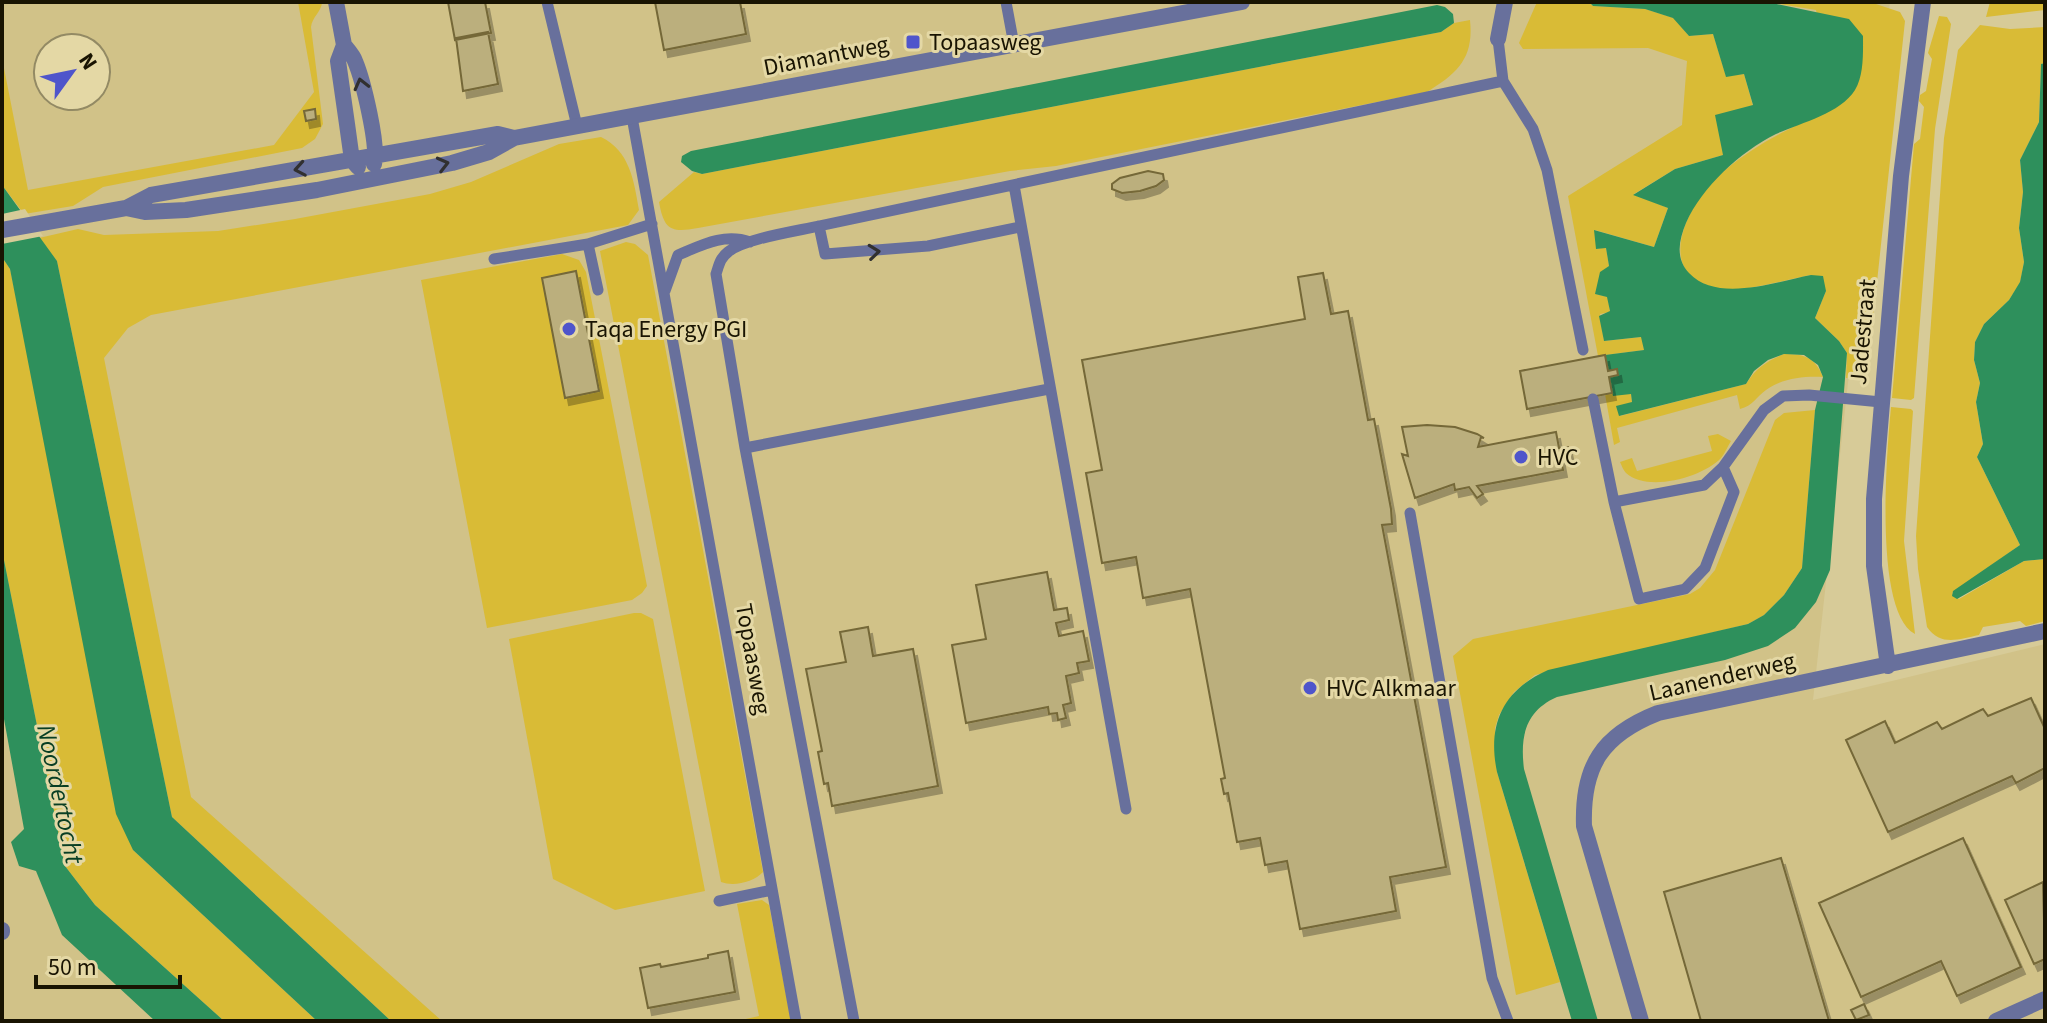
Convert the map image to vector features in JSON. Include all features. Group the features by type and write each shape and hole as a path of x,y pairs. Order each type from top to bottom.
{"street":[{"path":"336,2 344,45 354,58 377,155 369,180"},
{"name":"Diamantweg","path":"126,208 145,212 186,210 369,180 489,152 514,138 1242,2"},
{"path":"1498,39 1505,2"},
{"name":"Jadestraat","path":"1888,666 1874,566 1874,499 1901,176 1923,2"},
{"path":"344,45 338,61 352,160 369,180"},
{"name":"Diamantweg","path":"2,230 126,208 151,195 498,134 514,138"},
{"name":"Laanenderweg","path":"1641,1021 1584,826 1586,783 1597,758 1618,734 1658,713 2045,631"},
{"path":"1996,1021 2045,999"}],"lane":[{"path":"547,2 577,126"},
{"path":"1006,2 1014,45"},
{"path":"1498,39 1503,81 1533,129 1547,170 1583,350"},
{"path":"854,1021 745,448 716,274 720,260 728,251 751,242 819,226 1503,81"},
{"name":"Topaasweg","path":"632,117 796,1021"},
{"path":"1014,185 1126,809"},
{"path":"494,259 588,244 652,224"},
{"path":"819,226 825,254 928,246 1020,227"},
{"path":"664,294 678,255 712,241 736,237 751,242"},
{"path":"588,244 598,290"},
{"path":"745,448 1049,389"},
{"path":"1614,502 1704,485 1723,467 1764,410 1783,396 1809,395 1881,402"},
{"path":"1593,399 1614,502 1639,599 1685,589 1705,568 1734,492 1723,467"},
{"path":"1410,513 1492,978 1508,1021"},
{"path":"719,901 772,890"}],"shaded area":[{"path":"2,2 1890,2 1813,700 2045,644 2045,1021 2,1021"},
{"path":"298,2 322,2 311,27 323,124 315,139 302,148 103,187 73,206 24,214 2,185 2,58 28,190 274,145 314,92"},
{"path":"1537,2 1589,2 1593,6 1645,9 1674,18 1689,36 1713,34 1726,76 1744,74 1753,106 1723,155 1675,169 1634,194 1668,208 1654,247 1595,230 1597,249 1606,247 1609,266 1596,294 1608,297 1610,312 1600,314 1604,341 1642,337 1644,350 1598,356 1568,196 1682,125 1687,61 1648,48 1523,49 1519,43"},
{"path":"1589,2 1767,2 1849,19 1863,36 1863,50 1860,78 1848,98 1830,112 1776,134 1736,161 1702,196 1680,242 1682,261 1689,273 1715,287 1747,288 1811,275 1823,276 1826,291 1815,318 1847,353 1830,570 1816,602 1795,628 1768,646 1725,660 1557,697 1531,717 1524,736 1524,769 1598,1021 1572,1021 1497,772 1494,739 1502,710 1520,688 1548,670 1748,624 1764,615 1784,595 1802,568 1815,410 1823,377 1818,365 1804,355 1784,354 1768,360 1754,371 1746,384 1619,416 1616,406 1632,402 1631,394 1613,396 1609,377 1618,374 1617,369 1608,371 1605,355 1644,350 1641,337 1604,341 1599,316 1610,311 1607,297 1595,294 1600,272 1609,266 1606,248 1596,249 1594,230 1654,247 1668,208 1633,195 1675,169 1723,155 1715,115 1753,105 1744,74 1726,77 1713,34 1689,36 1673,18 1645,9 1593,6"},
{"path":"1767,2 1870,2 1900,12 1905,21 1867,375 1846,378 1847,353 1815,318 1826,291 1811,275 1751,288 1720,290 1698,282 1686,270 1681,254 1682,236 1688,218 1698,200 1724,171 1764,143 1836,107 1816,10"},
{"path":"1990,2 2045,2 2045,10 1986,17"},
{"path":"1437,5 1453,14 1454,23 1441,32 702,174 681,162 682,156 691,151"},
{"path":"1939,16 1947,17 1951,24 1935,129 1914,398 1911,400 1892,398 1914,144 1920,139 1924,107 1919,101 1920,95 1926,91 1932,59 1928,53"},
{"path":"1470,20 1469,45 1462,63 1427,92 1056,166 1010,171 689,229 670,227 661,211 659,202 694,172 702,174 1441,32 1454,23"},
{"path":"1980,25 2010,29 2045,27 2045,63 2041,64 2039,122 2020,160 2023,192 2019,228 2024,262 2020,283 2009,300 1984,324 1975,342 1974,360 1980,383 1976,402 1983,444 1977,457 2020,545 1952,593 1959,599 2024,561 2045,559 2045,621 2026,626 2020,621 1983,627 1979,635 1951,640 1938,637 1927,627 1916,536 1944,138 1958,50"},
{"path":"2045,63 2045,559 2024,561 1957,599 1952,596 1953,591 2020,545 1977,457 1983,444 1976,402 1980,383 1974,360 1975,342 1984,324 2009,300 2020,282 2024,262 2019,228 2023,192 2020,160 2039,122 2041,64"},
{"path":"601,137 618,150 629,168 639,210 628,225 151,315 128,328 104,358 191,797 442,1021 391,1021 172,817 57,261 39,238 78,229 104,235 218,231 295,219 430,194 471,182 559,144"},
{"path":"2,185 57,261 172,817 391,1021 317,1021 133,850 116,814 10,269 2,257"},
{"path":"626,242 635,244 648,255 763,872 744,883 721,882 600,251"},
{"path":"562,254 579,260 586,272 647,586 632,600 487,628 421,280"},
{"path":"2,257 10,269 133,850 317,1021 224,1021 95,905 65,866 2,550"},
{"path":"1784,354 1808,358 1823,377 1786,380 1740,409 1737,395 1617,428 1620,442 1614,445 1605,394 1631,394 1632,402 1620,416 1746,384 1762,366"},
{"path":"1891,407 1913,411 1904,541 1915,634 1902,620 1893,595 1888,564 1886,492"},
{"path":"1815,410 1802,568 1784,595 1764,615 1748,624 1535,675 1514,692 1499,715 1495,728 1497,772 1560,982 1516,995 1453,656 1473,639 1690,594 1700,588 1715,570 1775,420 1784,413"},
{"path":"1718,434 1731,441 1722,456 1702,471 1675,480 1648,482 1636,479 1626,473 1620,462 1632,458 1637,471 1712,451 1708,436"},
{"path":"2,550 65,866 95,905 224,1021 155,1021 62,935 36,871 19,866 11,842 24,829 2,708"},
{"path":"634,613 653,619 705,891 615,910 553,879 509,639"},
{"path":"762,900 769,905 791,1021 737,1021 759,1016 737,904"}],"pier":[{"path":"25,209 43,236 2,244 2,214"}],"building":[{"path":"448,2 485,2 491,33 455,40"},
{"path":"655,2 740,2 746,34 664,50"},
{"path":"488,32 498,84 463,91 456,38"},
{"path":"315,109 316,119 306,121 304,111"},
{"path":"1148,171 1163,174 1164,180 1140,191 1122,193 1112,189 1112,184 1120,178"},
{"path":"576,271 599,391 565,398 542,278"},
{"name":"HVC Alkmaar","path":"1323,273 1331,314 1348,311 1368,420 1374,419 1391,509 1392,524 1382,525 1446,867 1390,877 1396,911 1300,929 1287,861 1265,865 1260,838 1237,842 1228,793 1224,794 1221,779 1225,778 1190,589 1143,598 1136,557 1102,563 1086,473 1102,470 1082,360 1305,319 1298,277"},
{"path":"1605,355 1608,371 1617,369 1618,375 1609,377 1612,393 1527,409 1520,371"},
{"path":"1402,427 1455,427 1477,434 1484,438 1481,437 1478,447 1556,432 1559,448 1568,447 1569,452 1560,454 1563,470 1477,486 1483,494 1477,498 1469,487 1455,490 1454,484 1415,498 1402,454 1408,456"},
{"path":"1047,572 1054,610 1067,608 1069,620 1056,623 1059,636 1083,631 1089,661 1077,663 1079,673 1066,676 1071,703 1063,705 1066,718 1058,720 1057,713 1049,714 1048,707 966,723 952,645 986,639 976,585"},
{"path":"868,627 873,656 913,649 938,786 832,806 828,783 824,784 818,752 822,751 806,669 846,662 840,632"},
{"path":"2031,698 2045,729 2045,768 2016,783 2012,776 1888,832 1846,740 1885,721 1895,743 1937,722 1942,729 1983,709 1988,716"},
{"path":"1963,838 2021,967 1957,996 1941,961 1861,997 1819,903"},
{"path":"1781,858 1829,1021 1701,1021 1664,892"},
{"path":"2043,882 2045,959 2034,964 2005,900"},
{"path":"728,951 735,992 648,1008 640,968 708,958 708,955"},
{"path":"1864,1004 1869,1015 1856,1020 1851,1010"}],"place":[{"name":"Topaasweg","path":"913,42"},
{"name":"Taqa Energy PGI","path":"569,329"},
{"name":"HVC","path":"1521,457"},
{"name":"HVC Alkmaar","path":"1310,688"}],"water label":[{"name":"Noordertocht","path":"60,794"}]}
